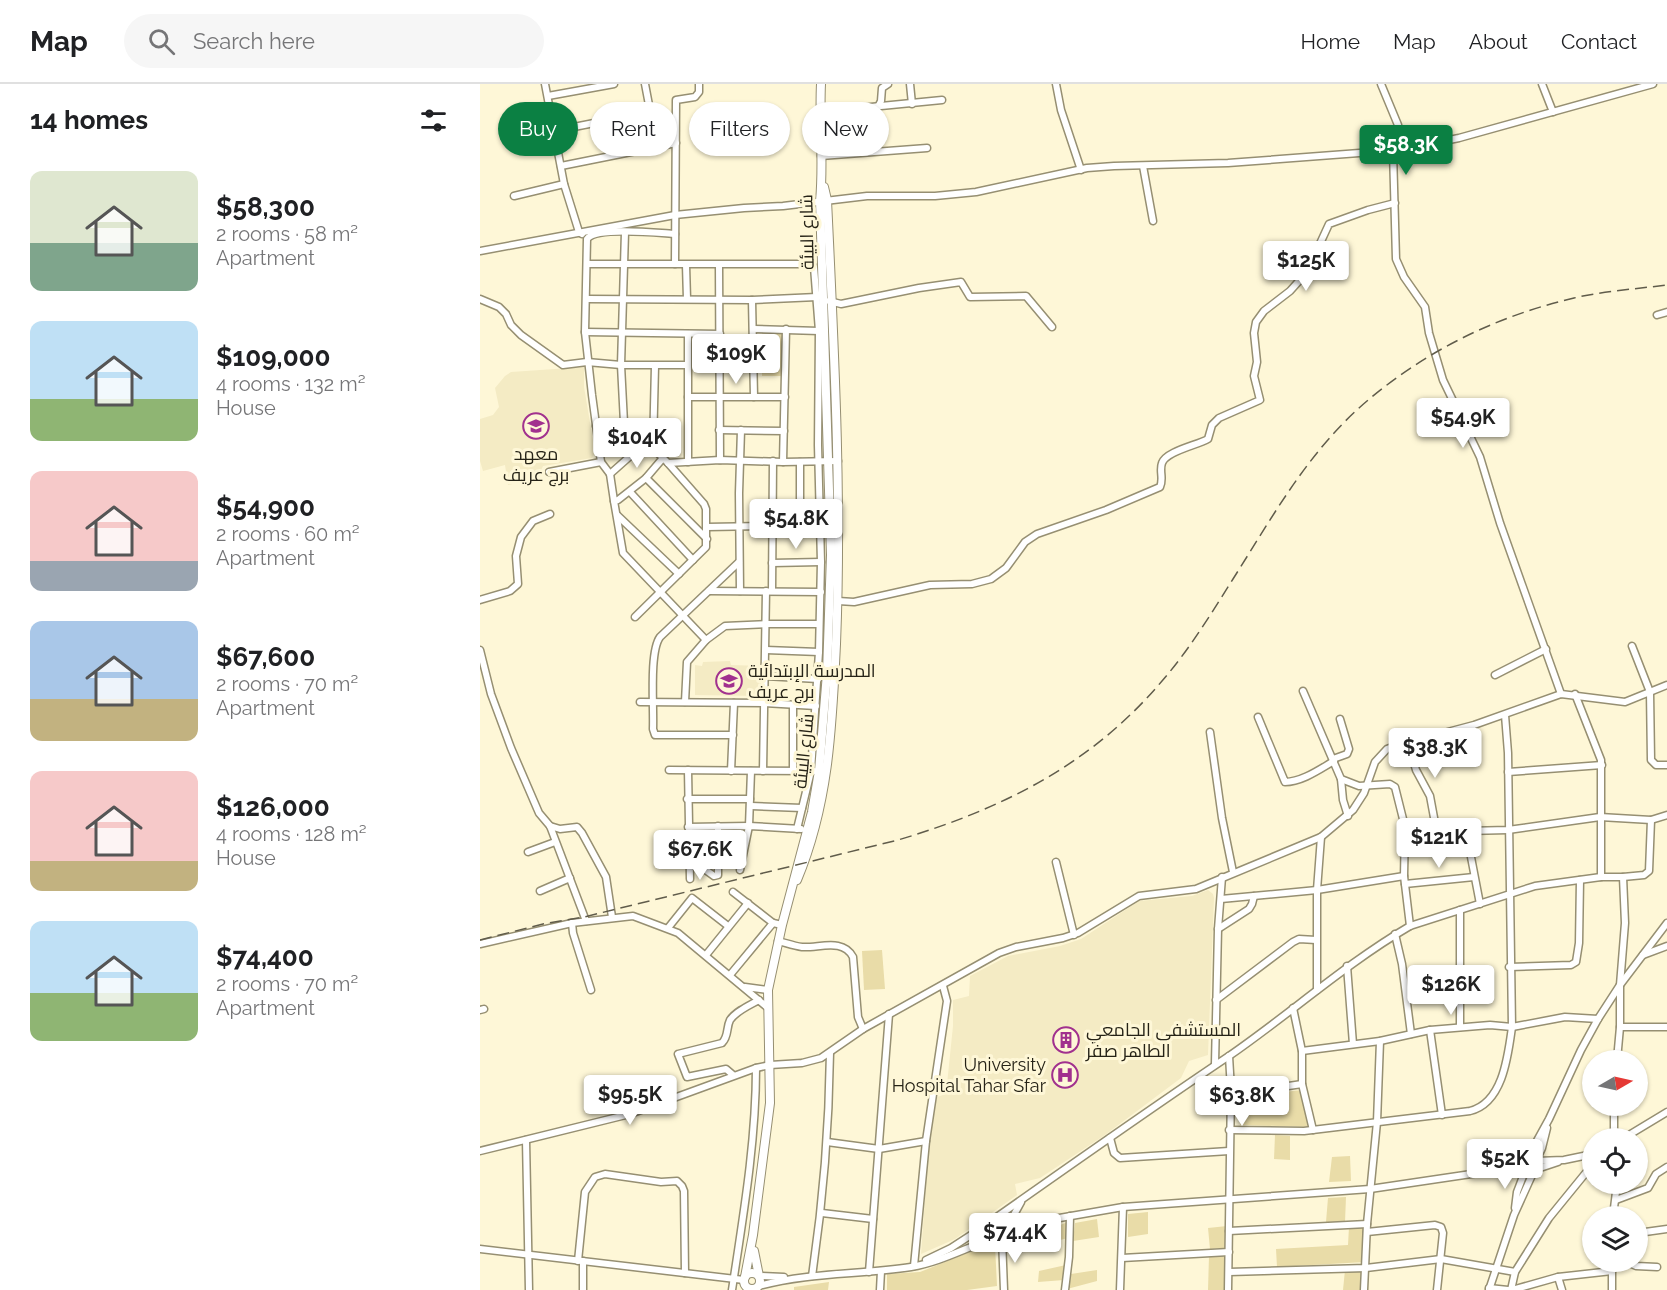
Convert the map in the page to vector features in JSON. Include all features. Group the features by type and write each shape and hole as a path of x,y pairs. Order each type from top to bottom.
{"main road":[{"name":"شارع البيئة","path":"820,102 821,84"},
{"name":"شارع البيئة","path":"792,892 796,865 807,829 819,771 838,601 821,156"},
{"name":"شارع البيئة","path":"744,1283 753,1235 770,1103 768,990 778,941 778,924 817,825 830,600 834,461"},
{"name":"شارع البيئة","path":"753,1235 755,1264 759,1276"},
{"path":"752,1273 759,1276 761,1281 757,1289 750,1289 744,1283 752,1273"}],"street":[{"path":"545,84 549,102"},
{"path":"548,96 614,84"},
{"path":"645,84 648,102"},
{"path":"676,102 676,100 695,97 699,92 699,84"},
{"path":"880,102 882,88 888,84"},
{"path":"910,84 912,104"},
{"path":"1056,84 1081,170"},
{"path":"1382,84 1398,125 1404,149"},
{"path":"1542,84 1553,112"},
{"path":"480,251 675,215 867,196 935,196 976,192 1081,170 1114,166 1270,160 1394,151 1459,138 1653,84"},
{"path":"889,106 942,100"},
{"path":"889,150 927,147"},
{"path":"1394,151 1396,259 1404,277 1425,307 1429,333 1443,380 1480,457 1500,523 1561,694"},
{"path":"559,156 564,184 579,231 587,238 585,332 588,362 601,462 609,474 622,553 706,640"},
{"path":"561,166 612,156"},
{"path":"675,264 676,156"},
{"path":"1143,166 1153,221"},
{"path":"514,196 564,184"},
{"path":"838,601 854,602 930,585 972,584 991,579 1006,568 1025,542 1037,534 1106,510 1160,487 1162,483 1161,464 1164,460 1182,449 1208,439 1212,425 1219,418 1260,400 1254,376 1257,362 1254,333 1256,322 1264,311 1290,291 1307,272 1329,224 1395,203"},
{"path":"624,423 621,365 625,232"},
{"path":"587,238 598,233 675,234"},
{"path":"587,264 812,265 814,267 819,331 821,592 816,706 819,771 802,808 797,829"},
{"path":"686,265 687,299"},
{"path":"719,265 720,460"},
{"path":"586,298 752,300 815,297 841,304 961,282 970,297 1026,296 1052,327"},
{"path":"480,299 499,308 514,328 561,364 588,362 621,365 687,365"},
{"path":"752,300 754,397"},
{"path":"1658,315 1667,312"},
{"path":"754,329 819,331"},
{"path":"783,462 786,329"},
{"path":"585,332 720,334"},
{"path":"688,335 688,462"},
{"path":"653,448 655,366"},
{"path":"687,397 785,398"},
{"path":"596,426 624,423 633,428 704,504 707,526 706,547 635,617"},
{"path":"719,430 784,431"},
{"path":"740,591 741,430"},
{"path":"609,474 646,442"},
{"path":"614,501 622,499 665,461 834,461"},
{"path":"763,771 767,624 772,563 772,461"},
{"path":"549,472 601,462"},
{"path":"800,462 800,526"},
{"path":"645,477 707,539"},
{"path":"630,492 693,560"},
{"path":"480,600 510,591 518,584 516,556 521,537 533,521 550,514"},
{"path":"616,515 679,574"},
{"path":"707,526 820,525"},
{"path":"733,735 655,735 653,731 654,660 657,640 739,562"},
{"path":"772,563 821,562"},
{"path":"709,591 821,592"},
{"path":"685,702 687,662 706,640 725,626 819,624"},
{"path":"1632,645 1650,692 1651,760 1656,765 1667,765"},
{"path":"1495,675 1546,649"},
{"path":"480,650 491,694 511,748 539,813 550,826 586,921"},
{"path":"766,650 819,652"},
{"path":"765,676 818,679"},
{"path":"480,1151 630,1114 756,1068 802,1063 821,1058 889,1014 1007,949 1074,935 1093,926 1139,896 1196,889 1321,837 1348,816 1360,800 1367,787 1372,768 1387,749 1474,725 1561,694 1625,702 1667,686"},
{"path":"1304,691 1341,779 1343,800 1348,816"},
{"path":"1575,694 1600,754 1602,765 1600,877"},
{"path":"640,702 764,703 816,706"},
{"path":"731,771 734,703"},
{"path":"793,771 794,705"},
{"path":"1229,1130 1313,1130 1477,1110 1488,1102 1505,1066 1512,1027 1505,715"},
{"path":"1258,717 1285,782 1292,782 1306,776 1347,754 1350,749 1340,719"},
{"path":"1210,732 1222,818 1233,872"},
{"path":"1408,742 1416,770 1430,796 1435,823"},
{"path":"1508,772 1602,765"},
{"path":"669,770 819,771"},
{"path":"688,770 690,879"},
{"path":"740,870 749,826 751,771"},
{"path":"1341,779 1351,784 1367,787 1393,785 1396,791 1405,827 1405,880 1410,926"},
{"path":"687,799 750,799"},
{"path":"751,806 802,808"},
{"path":"1405,827 1435,823 1456,826 1466,831 1508,830 1600,817 1651,820 1667,814"},
{"path":"914,1266 951,1248 1022,1200 1228,1056 1347,966 1395,934 1410,926 1535,886 1580,879 1644,875 1649,871 1651,820"},
{"path":"550,826 560,829 577,827 582,833 606,877 612,917"},
{"path":"689,858 714,876 718,875 718,826"},
{"path":"688,827 749,826 807,829"},
{"path":"1466,831 1480,904"},
{"path":"1317,990 1317,890 1321,837"},
{"path":"528,852 555,842"},
{"path":"1056,862 1074,935"},
{"path":"1215,1064 1218,929 1222,877"},
{"path":"1221,898 1405,880 1474,877"},
{"path":"1618,1050 1625,922 1623,877"},
{"path":"540,891 570,878"},
{"path":"1509,968 1571,965 1576,962 1579,943 1580,879"},
{"path":"730,975 778,924 733,892"},
{"path":"1218,929 1249,909 1254,896"},
{"path":"668,928 692,898 728,926"},
{"path":"706,955 748,903"},
{"path":"1460,910 1460,1027"},
{"path":"480,944 572,923 633,916 678,933 768,1008"},
{"path":"572,923 591,990"},
{"path":"1514,1215 1517,1192 1525,1170 1525,1160 1549,1119 1581,1050 1620,985 1663,933 1667,923"},
{"path":"1395,934 1402,964 1411,1034"},
{"path":"1216,1000 1293,942 1299,939 1316,940"},
{"path":"778,941 801,947 836,945 850,951 853,957 858,1017 864,1029"},
{"path":"1643,955 1667,946"},
{"path":"1347,966 1353,1044"},
{"path":"914,1266 926,1142 947,1001 943,986"},
{"path":"744,987 768,990"},
{"path":"733,1075 726,1070 687,1077 678,1054 722,1043 734,1015 759,1000"},
{"path":"1293,1008 1302,1052 1302,1084 1313,1130"},
{"path":"869,1272 889,1014"},
{"path":"1302,1052 1380,1041 1430,1030 1490,1025 1512,1027 1564,1017 1598,1019"},
{"path":"1620,1027 1667,1027"},
{"path":"1430,1030 1442,1115"},
{"path":"1364,1290 1367,1224 1377,1122 1380,1041"},
{"path":"812,1276 822,1213 830,1053"},
{"path":"1228,1056 1231,1090 1228,1290"},
{"path":"732,1290 740,1246 756,1102 756,1068"},
{"path":"1231,1090 1262,1090 1302,1084"},
{"path":"1641,1128 1667,1112"},
{"path":"1549,1119 1535,1171 1514,1215 1489,1289 1510,1290 1558,1277 1597,1272"},
{"path":"1110,1138 1114,1153 1120,1158 1229,1151"},
{"path":"526,1140 529,1290"},
{"path":"827,1142 879,1149 926,1142"},
{"path":"757,1289 797,1278 914,1266 1048,1220 1123,1207 1371,1189 1505,1169 1535,1171 1564,1160 1582,1156"},
{"path":"1505,1169 1532,1158 1536,1161 1564,1160"},
{"path":"1616,1200 1648,1188 1656,1174 1667,1167"},
{"path":"583,1290 581,1261 585,1192 595,1177 604,1174 661,1182 677,1181 682,1186 684,1191 685,1273"},
{"path":"1510,1290 1515,1272 1549,1218 1582,1178"},
{"path":"1615,1206 1616,1194"},
{"path":"1004,1290 1000,1237 1008,1228 1007,1220 1022,1200"},
{"path":"1120,1290 1123,1207"},
{"path":"822,1213 873,1219"},
{"path":"1065,1290 1070,1216"},
{"path":"993,1220 1048,1220"},
{"path":"993,1220 988,1231 1000,1237"},
{"path":"1229,1231 1367,1224"},
{"path":"1367,1232 1438,1225 1443,1229 1437,1290"},
{"path":"1648,1232 1667,1229"},
{"path":"480,1249 734,1278 744,1283"},
{"path":"1122,1258 1229,1252"},
{"path":"1228,1272 1366,1268 1441,1259 1515,1272"},
{"path":"1648,1267 1657,1267"},
{"path":"880,1290 881,1271"},
{"path":"1612,1272 1612,1290"},
{"path":"759,1276 797,1278"},
{"path":"1558,1277 1562,1290"}],"shaded area":[{"path":"762,333 782,333 782,376 762,376"},
{"name":"معهد برج عريف","path":"584,367 584,387 595,452 592,458 543,466 537,479 508,485 505,465 483,471 480,461 480,419 493,415 499,407 495,388 505,376 511,372"},
{"name":"المدرسة الإبتدائية برج عريف","path":"730,661 731,665 763,666 762,696 695,695 695,665 702,666 703,662"},
{"name":"University Hospital Tahar Sfar","path":"1208,890 1214,898 1208,1055 1189,1061 1181,1078 1105,1135 1040,1178 1015,1184 1017,1195 955,1239 921,1254 929,1142 937,1097 946,1094 953,1026 953,1000 969,996 970,976 1008,956 1060,946 1081,939 1139,901 1192,896"},
{"path":"882,950 885,989 864,990 862,951"},
{"path":"1302,1090 1311,1127 1240,1125 1240,1097"},
{"path":"1275,1135 1290,1136 1290,1160 1274,1159"},
{"path":"1350,1156 1351,1181 1329,1182 1332,1157"},
{"path":"1346,1197 1345,1222 1326,1222 1328,1198"},
{"path":"1148,1212 1148,1234 1128,1237 1128,1214"},
{"path":"1097,1219 1099,1237 1073,1241 1075,1223"},
{"path":"1068,1222 1068,1238 1040,1245 1039,1233"},
{"path":"1227,1226 1227,1245 1224,1248 1210,1249 1208,1228"},
{"path":"1364,1226 1365,1262 1277,1267 1276,1249 1348,1245 1349,1227"},
{"path":"995,1245 997,1286 967,1290 887,1290 887,1274 920,1272 975,1250"},
{"path":"1209,1256 1223,1256 1226,1259 1226,1288 1224,1290 1208,1290"},
{"path":"1066,1265 1064,1280 1038,1282 1039,1271"},
{"path":"1361,1269 1360,1290 1343,1290 1345,1270"},
{"path":"1097,1270 1097,1281 1067,1289 1071,1274"},
{"path":"829,1282 828,1290 794,1290 794,1287"}],"railway":[{"path":"480,940 543,924 584,917 898,840 973,814 1042,780 1075,760 1105,737 1135,711 1162,681 1199,632 1293,485 1327,441 1367,401 1414,366 1490,325 1545,306 1585,296 1667,285"}],"place":[{"name":"معهد برج عريف","path":"536,426"},
{"name":"المدرسة الإبتدائية برج عريف","path":"729,681"},
{"name":"المستشفى الجامعي الطاهر صفر","path":"1066,1040"},
{"name":"University Hospital Tahar Sfar","path":"1065,1075"}]}
